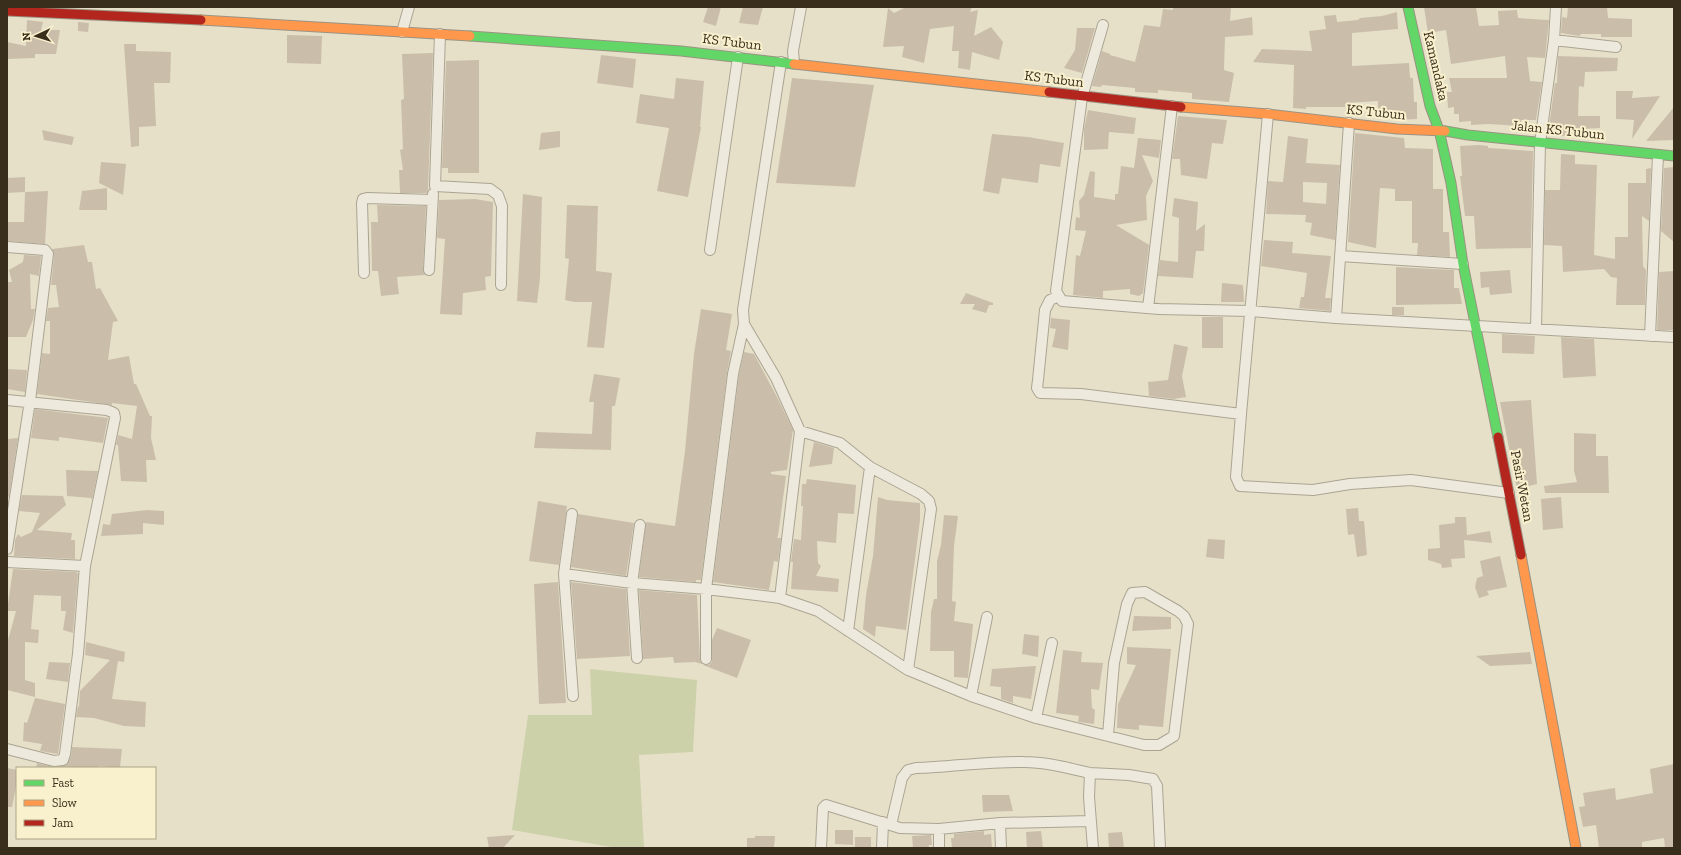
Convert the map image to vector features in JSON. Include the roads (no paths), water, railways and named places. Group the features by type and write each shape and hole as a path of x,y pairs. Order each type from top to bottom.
{"main road":[{"name":"Kamandaka","path":"1408,7 1430,106 1439,130"},
{"name":"KS Tubun","path":"7,11 57,12 440,34 681,51 1082,97 1268,114 1397,129 1439,130"},
{"path":"11,20 19,12"},
{"name":"Jalan KS Tubun","path":"1439,130 1540,143 1674,156"},
{"name":"Pasir Wetan","path":"1439,130 1451,182 1463,264 1510,493 1576,848"}],"street":[{"path":"402,32 409,7"},
{"path":"794,63 793,51 801,7"},
{"path":"1536,329 1540,143 1554,40 1556,7"},
{"path":"1103,25 1082,97 1056,291 1057,296 1062,301 1148,308 1250,311 1336,318 1674,337"},
{"path":"429,270 432,200 435,186 440,34"},
{"path":"1554,40 1616,47"},
{"path":"710,250 738,57"},
{"path":"706,659 706,589 733,374 744,324 744,302 781,62"},
{"path":"1148,308 1172,106"},
{"path":"1268,114 1236,477 1240,486 1312,490 1350,484 1411,480 1510,493"},
{"path":"1336,318 1349,124"},
{"path":"1650,336 1658,155"},
{"path":"435,186 490,189 498,194 502,206 501,285"},
{"path":"364,273 363,199 432,200"},
{"path":"7,247 45,250 48,254 30,402 7,549"},
{"path":"1340,256 1463,264"},
{"path":"1057,296 1050,300 1046,310 1037,388 1040,393 1081,394 1241,414"},
{"path":"744,324 776,378 800,431 780,598"},
{"path":"7,400 107,410 114,413 115,418 85,566 78,654 65,754 63,760 54,762 7,749"},
{"path":"800,431 840,443 870,467 921,494 929,501 931,509 908,670"},
{"path":"848,631 870,467"},
{"path":"572,514 564,574 573,696"},
{"path":"637,658 632,583 640,525"},
{"path":"7,562 85,566"},
{"path":"564,574 632,583 706,589 780,598 818,611 908,670 971,696 1036,718 1108,736 1144,745 1159,745 1174,736 1188,624 1184,616 1178,611 1145,592 1132,593 1126,604 1114,663 1108,736"},
{"path":"971,696 987,617"},
{"path":"1036,718 1052,643"},
{"path":"882,848 887,824 902,778 908,770 972,763 1023,762 1045,763 1090,773 1129,775 1152,779 1157,786 1160,848"},
{"path":"1090,773 1092,848"},
{"path":"821,848 824,806 828,805 900,828 939,829 1000,823 1091,821"},
{"path":"1000,823 1001,848"},
{"path":"939,829 939,848"}]}
